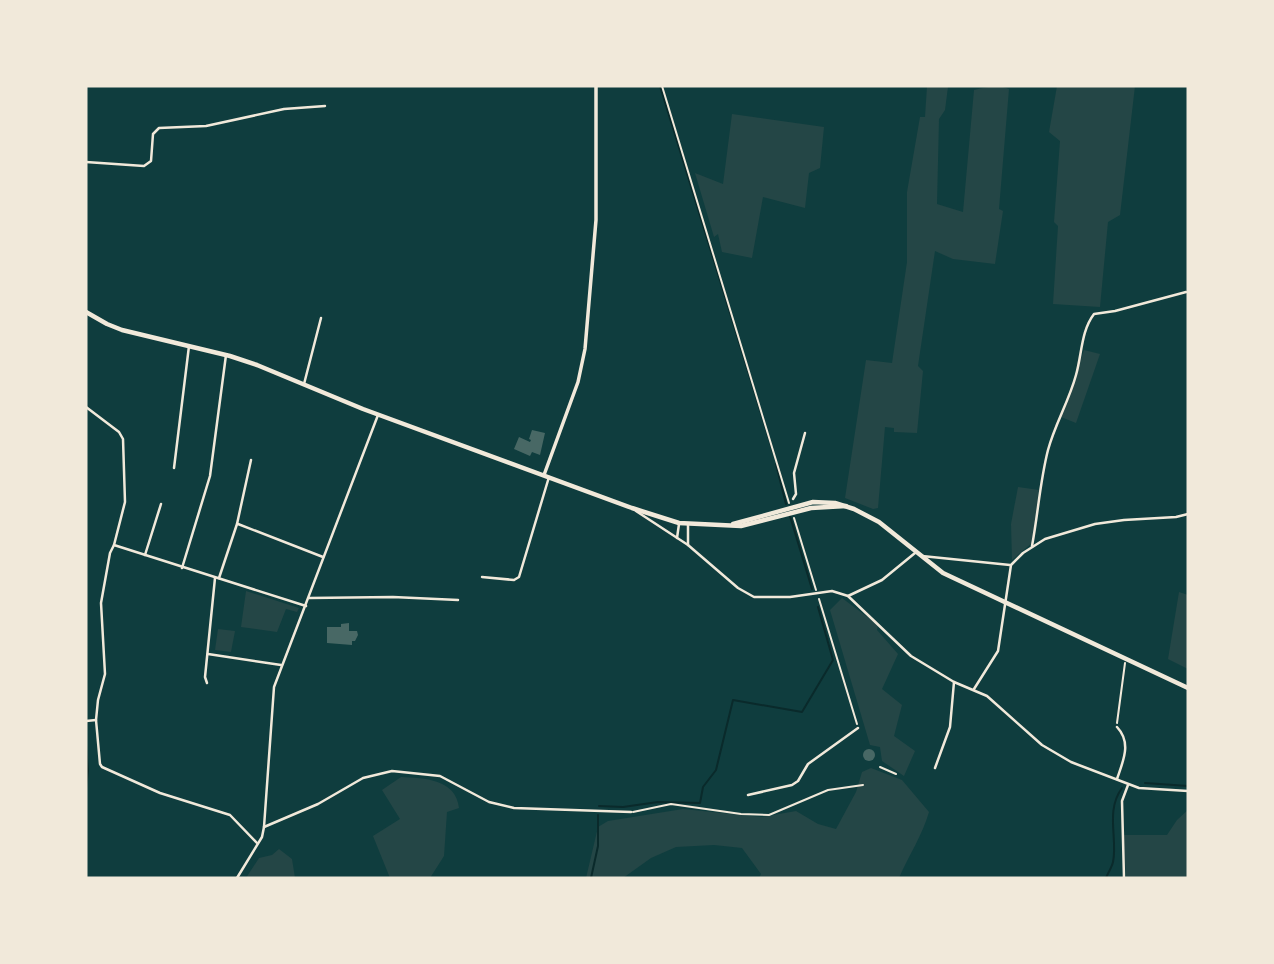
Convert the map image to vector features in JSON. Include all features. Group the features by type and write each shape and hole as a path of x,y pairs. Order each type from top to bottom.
{"main road":[{"path":"86,312 122,330 226,355 633,509 679,523 751,524 791,505 846,506 879,522 943,573 1188,688"}],"street":[{"path":"482,577 513,580 519,577 547,476 578,382 585,349 596,220 596,86"},
{"path":"86,162 144,166 151,161 153,134 159,128 206,126 284,109 325,106"},
{"path":"1032,546 1048,451 1061,412 1070,396 1086,325 1094,314 1186,292"},
{"path":"304,384 321,318"},
{"path":"174,468 189,346"},
{"path":"183,568 210,475 226,355"},
{"path":"86,407 119,432 123,439 125,502 102,597 105,674 96,720 98,757 103,767 160,793 230,815 258,844"},
{"path":"237,878 258,844 264,827 272,701 281,665 378,414"},
{"path":"791,505 796,494 794,473 805,433"},
{"path":"207,683 205,677 217,578 236,524 251,460"},
{"path":"145,555 161,504"},
{"path":"633,509 688,545 738,588 754,597 838,591 848,596 911,656 954,682 987,696 1042,745 1071,762 1139,788 1188,791"},
{"path":"974,689 998,650 1011,565 1032,546 1045,539 1095,524 1188,514"},
{"path":"677,538 679,523"},
{"path":"236,524 323,557"},
{"path":"688,524 688,545"},
{"path":"114,545 306,606"},
{"path":"848,596 882,580 917,554 1011,565"},
{"path":"309,598 393,597 458,600"},
{"path":"208,653 281,665"},
{"path":"935,768 950,727 954,682"},
{"path":"86,721 96,720"},
{"path":"1117,727 1124,737 1125,754 1117,779"},
{"path":"748,795 792,785 798,781 808,764 858,728"},
{"path":"264,827 318,804 363,778 393,771 440,776 489,802 514,808 631,812"},
{"path":"1124,878 1122,801 1128,785"}],"path":[{"path":"662,86 858,728"},
{"path":"1117,727 1126,659"},
{"path":"880,767 896,774"},
{"path":"631,812 671,804 741,814 769,815 828,790 863,785"}],"shaded area":[{"path":"927,86 948,87 945,110 939,119 937,204 963,212 974,90 996,86 1009,89 999,209 1003,211 995,264 953,259 935,251 918,366 923,371 917,433 894,432 894,428 885,427 878,508 873,509 845,498 866,360 892,363 907,262 907,192 920,117 925,117"},
{"path":"1057,86 1135,86 1120,215 1108,222 1100,307 1053,304 1058,226 1054,222 1060,141 1049,132"},
{"path":"732,114 824,127 820,168 809,173 805,208 763,197 752,258 722,252 718,234 714,237 695,173 723,184"},
{"path":"1084,350 1100,354 1076,423 1061,417"},
{"path":"1018,487 1039,490 1032,543 1012,560 1011,524"},
{"path":"246,591 299,608 297,612 286,609 277,632 241,627"},
{"path":"1179,592 1188,595 1188,669 1168,659"},
{"path":"842,598 878,625 877,630 898,654 882,689 902,705 894,736 915,751 904,776 882,761 880,747 870,745 830,610"},
{"path":"218,629 235,631 231,652 215,650"},
{"path":"871,768 902,780 929,812 899,878 759,878 761,874 742,848 714,845 676,847 651,858 623,878 586,878 598,827 608,821 683,809 762,817 796,811 818,824 836,829 856,792 862,772"},
{"path":"401,777 438,782 452,791 457,798 459,808 447,812 444,856 430,878 390,878 373,836 400,819 382,790"},
{"path":"1188,810 1188,878 1126,878 1123,835 1167,835"},
{"path":"279,849 292,859 295,878 246,878 259,858 272,855"}],"building":[{"path":"532,430 545,433 540,455 532,452 530,456 514,449 519,437 530,442"},
{"path":"349,623 349,631 357,631 358,635 352,645 327,643 327,627 341,627 341,624"},
{"path":"869,749 875,755 869,761 863,755"}],"waterway":[{"path":"660,86 773,452"},
{"path":"776,464 786,504"},
{"path":"790,516 812,589"},
{"path":"599,806 623,807 658,802 700,803 703,787 716,770 733,700 802,712 833,660 818,607"},
{"path":"86,745 86,788"},
{"path":"1145,783 1188,786"},
{"path":"1106,878 1114,853 1114,806 1122,788"},
{"path":"591,878 598,846 598,815"}]}
